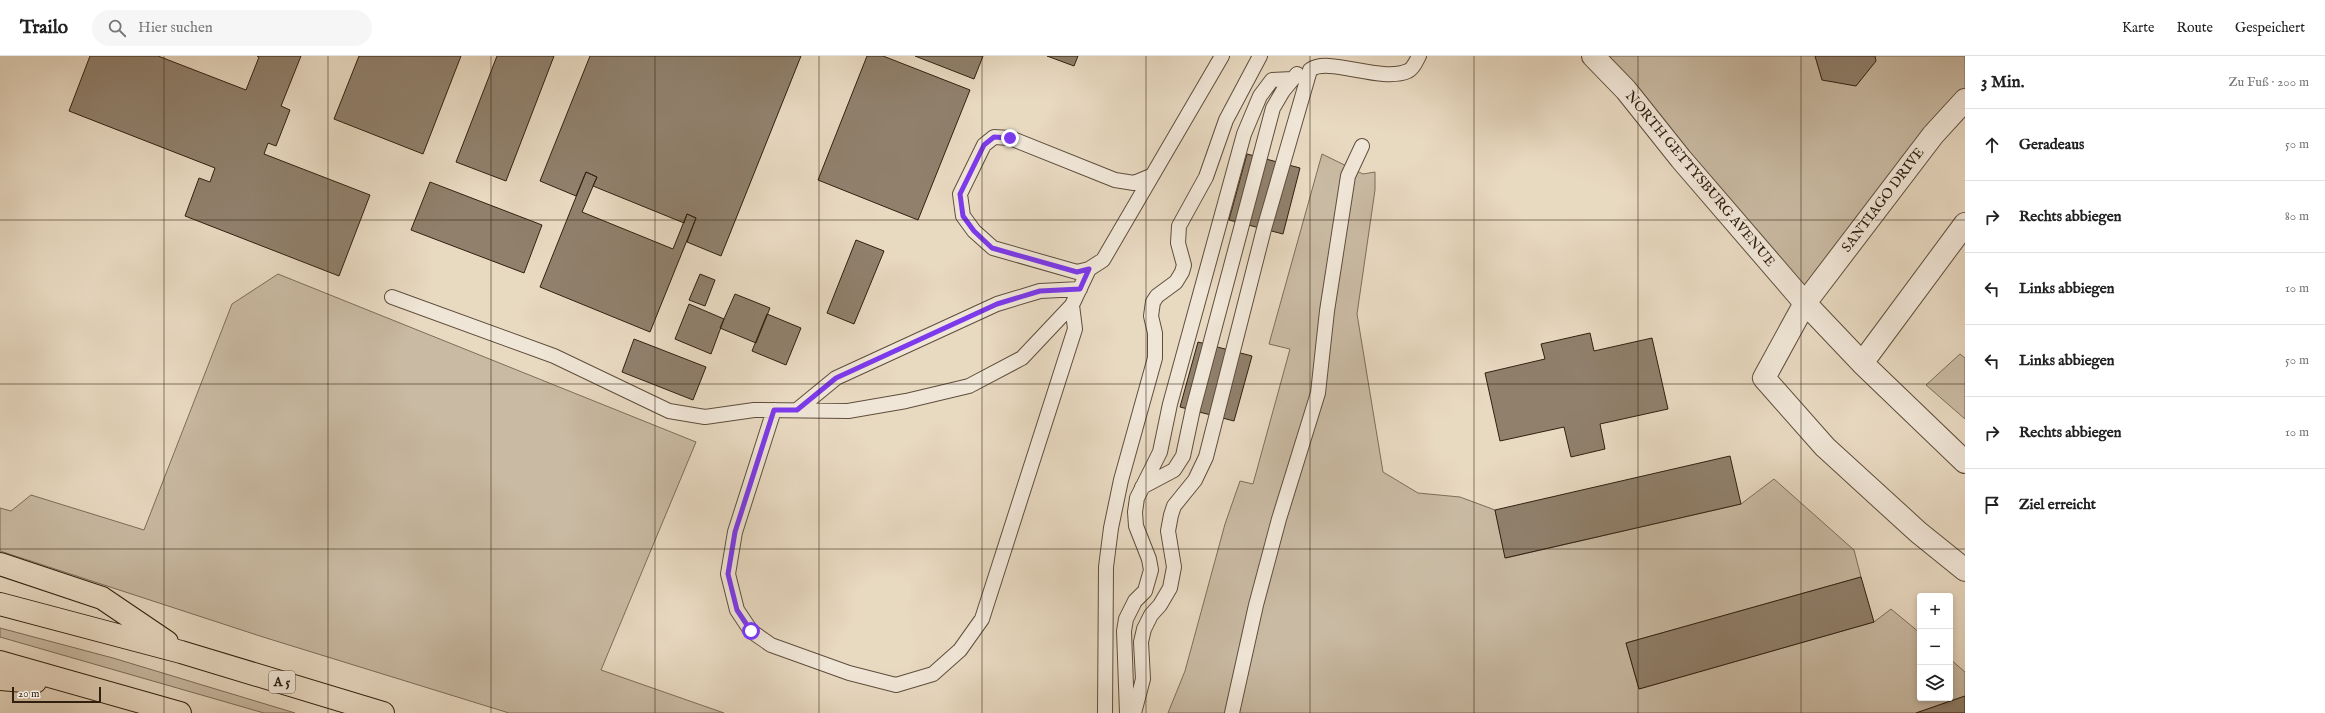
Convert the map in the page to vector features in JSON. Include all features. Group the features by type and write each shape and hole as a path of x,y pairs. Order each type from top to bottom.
{"highway":[{"name":"A 5","path":"0,564 102,598 181,652"},
{"name":"A 5","path":"0,604 181,652 383,713"},
{"path":"0,662 90,686 180,713"},
{"path":"0,679 90,686"}],"street":[{"name":"NORTH GETTYSBURG AVENUE","path":"1593,56 1626,90 1681,159 1805,303 1862,363 1965,462"},
{"name":"SANTIAGO DRIVE","path":"1805,303 1914,159 1965,100"},
{"path":"1862,363 1965,224"},
{"path":"1805,303 1764,378 1825,447 1918,532 1965,570"}],"lane":[{"path":"1151,176 1134,183 1115,180 1010,138 994,137 984,145 960,194 963,216 974,231 992,248 1077,272 1089,269 1103,260 1222,56"},
{"path":"1105,713 1106,567 1111,528 1121,480 1154,358 1155,333 1151,316 1153,302 1157,296 1176,282 1182,272 1182,255 1178,243 1179,226 1206,177 1226,120 1260,56"},
{"path":"1142,487 1174,470 1183,456 1194,402 1273,108 1283,91 1300,70 1315,59 1334,58 1392,72 1408,71 1415,65 1419,56"},
{"path":"1134,713 1143,679 1141,642 1144,629 1150,614 1160,605 1170,588 1174,568 1168,532 1171,515 1174,506 1195,480 1206,457 1264,229 1302,92 1315,59"},
{"path":"1127,713 1124,631 1126,619 1135,601 1145,591 1151,570 1150,559 1136,526 1135,512 1137,498 1160,452 1170,404 1244,134 1260,96 1272,80 1292,79"},
{"path":"1232,713 1260,590 1279,519 1318,392 1348,176 1362,146"},
{"path":"392,297 554,356 669,411 705,417 754,410 848,411 906,401 969,386 1022,358 1072,305 1089,269"},
{"path":"797,410 836,378 997,304 1040,291 1080,289"},
{"path":"774,410 735,532 728,574 737,610 751,631 771,644 849,673 896,685 933,674 960,650 982,619 1075,329 1072,305"}],"shaded area":[{"path":"1593,56 1965,56 1965,100 1805,303"},
{"path":"1322,154 1363,174 1375,172 1375,190 1357,314 1383,472 1418,493 1460,497 1495,510 1506,558 1741,504 1774,479 1854,550 1861,577 1626,643 1639,689 1874,622 1891,609 1917,631 1917,701 1951,701 1916,713 1168,713 1185,671 1225,524 1240,481 1253,484 1290,349 1269,344"},
{"path":"278,274 696,442 601,670 724,713 509,713 263,637 0,551 0,508 11,511 31,495 144,530 232,304"},
{"path":"1960,354 1965,358 1965,419 1926,385"},
{"path":"0,628 113,658 295,713 264,713 0,637"},
{"path":"1953,662 1965,672 1965,696 1953,700"}],"building":[{"path":"90,56 158,56 246,90 259,57 257,56 301,56 281,106 290,110 276,146 268,143 264,154 370,195 339,276 185,216 199,178 210,182 215,168 69,111"},
{"path":"359,56 461,56 423,154 334,119"},
{"path":"497,56 554,56 506,181 456,162"},
{"path":"590,56 801,56 721,256 687,242 696,218 687,214 684,223 593,186 597,177 586,172 576,196 540,181"},
{"path":"867,56 883,56 970,90 918,220 818,180"},
{"path":"915,56 983,56 974,79"},
{"path":"1047,56 1078,56 1074,66"},
{"path":"1815,56 1875,56 1876,61 1856,86 1822,80"},
{"path":"1247,154 1300,168 1283,234 1229,220"},
{"path":"586,172 597,177 582,212 673,249 687,214 696,218 650,332 540,287"},
{"path":"430,182 542,225 524,273 411,230"},
{"path":"856,240 884,251 854,324 827,313"},
{"path":"700,274 715,280 705,306 689,300"},
{"path":"735,294 770,308 756,343 720,328"},
{"path":"689,304 724,319 711,354 675,339"},
{"path":"767,314 801,328 786,365 752,351"},
{"path":"1590,333 1594,351 1652,338 1668,409 1600,424 1605,449 1571,457 1564,427 1500,441 1485,373 1545,359 1541,344"},
{"path":"634,339 706,367 693,400 622,372"},
{"path":"1198,342 1252,356 1234,421 1180,407"},
{"path":"1730,456 1741,504 1505,558 1495,510"},
{"path":"1861,577 1874,622 1639,689 1626,643"},
{"path":"1965,696 1965,713 1916,713 1953,701"}],"route":[{"path":"751,631 737,610 728,574 735,532 774,410 797,410 836,378 997,304 1040,291 1080,289 1089,269 1077,272 992,248 974,231 963,216 960,194 984,145 994,137 1010,138"}]}
